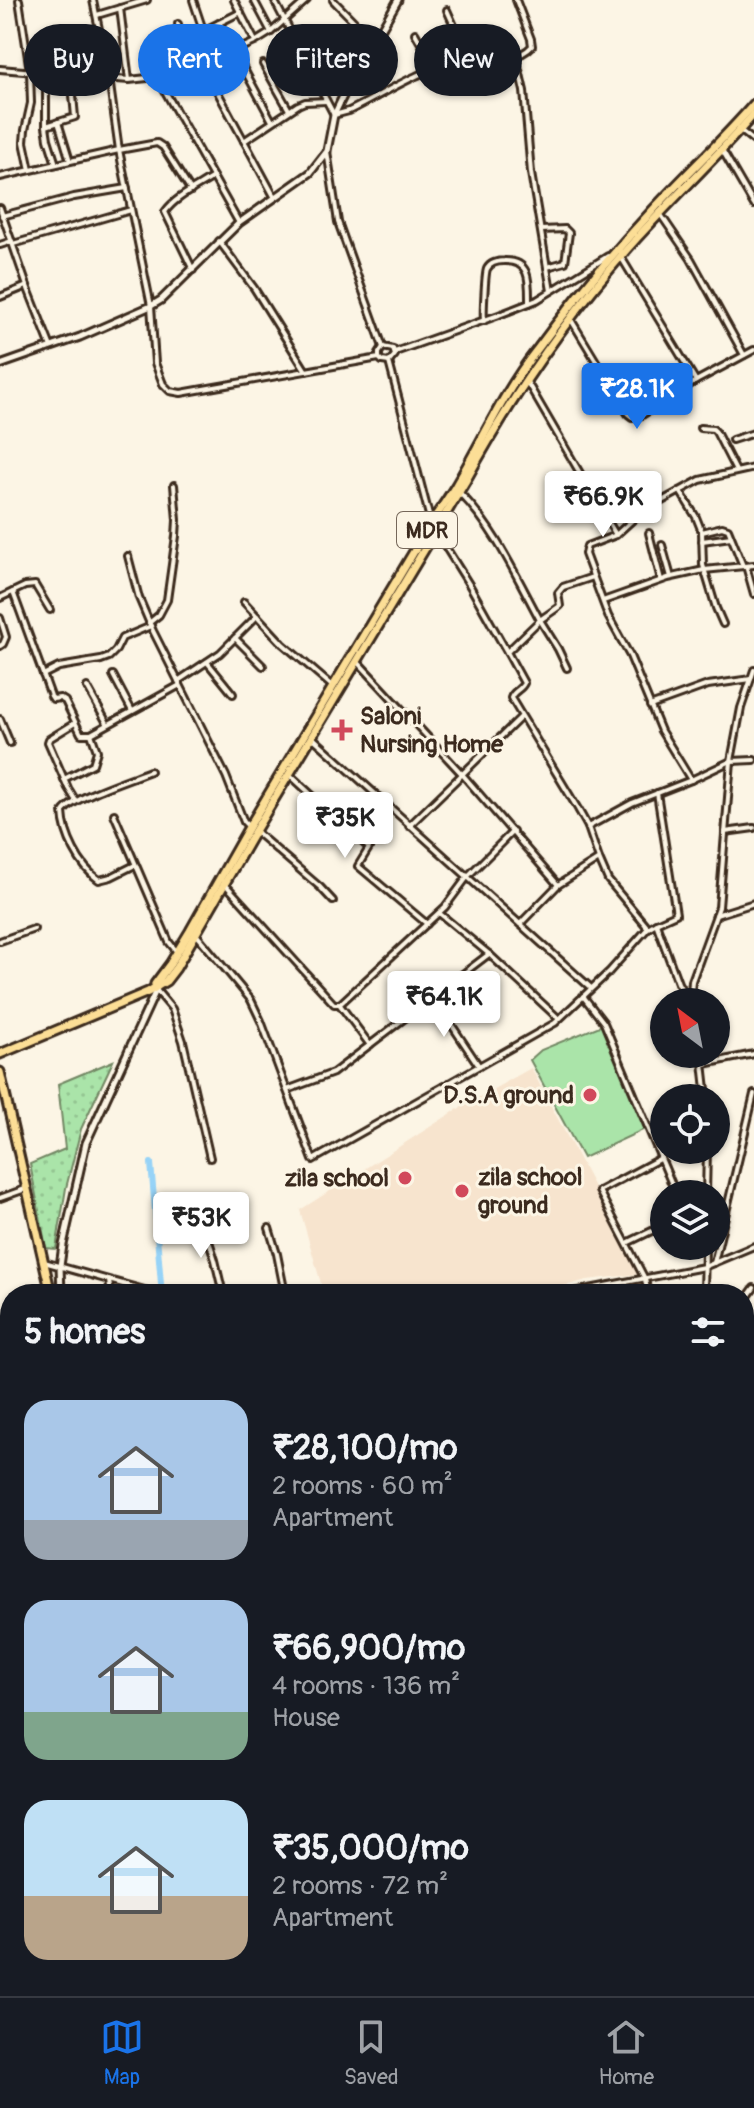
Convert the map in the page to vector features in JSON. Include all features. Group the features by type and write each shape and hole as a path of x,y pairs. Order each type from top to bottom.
{"main road":[{"name":"MDR","path":"738,128 754,104"},
{"name":"MDR","path":"618,254 754,114"},
{"name":"MDR","path":"154,989 252,829 333,687 542,355 618,254 693,168 721,147"},
{"name":"MDR","path":"456,490 488,425 521,372 535,351 569,316"},
{"name":"MDR","path":"0,1054 154,989 166,981 225,884 252,829 289,774 433,527"},
{"path":"0,1072 49,1284"}],"street":[{"path":"19,0 24,32"},
{"path":"93,0 99,24"},
{"path":"97,15 147,0"},
{"path":"193,0 201,24"},
{"path":"234,0 255,42"},
{"path":"254,0 267,24"},
{"path":"274,0 334,115"},
{"path":"279,24 307,0"},
{"path":"333,0 356,24"},
{"path":"384,24 398,0"},
{"path":"516,0 532,46 522,54"},
{"path":"120,8 129,80"},
{"path":"447,10 453,24"},
{"path":"219,23 241,12"},
{"path":"250,44 266,35"},
{"path":"263,64 289,110"},
{"path":"0,69 24,71"},
{"path":"334,115 349,111 414,78"},
{"path":"122,79 138,79"},
{"path":"250,82 272,121"},
{"path":"522,82 531,173 551,292"},
{"path":"30,170 24,142 31,96"},
{"path":"46,96 46,126 56,164"},
{"path":"46,126 75,117 73,96"},
{"path":"112,96 119,150 151,306 155,363 163,384 170,391 181,393 379,358 389,362 394,358 394,352 390,347 383,347"},
{"path":"168,96 239,223"},
{"path":"220,96 275,198"},
{"path":"343,96 334,115 327,151 338,222 383,347"},
{"path":"244,141 305,102 327,101"},
{"path":"58,122 70,161"},
{"path":"738,128 754,141"},
{"path":"0,177 119,150 160,144 191,191"},
{"path":"721,147 754,205"},
{"path":"0,365 80,337 161,300 239,223 310,173 327,151"},
{"path":"193,270 165,212 173,202 213,177"},
{"path":"2,216 74,197 127,188"},
{"path":"0,208 51,347"},
{"path":"0,245 131,210"},
{"path":"660,213 691,259 744,356"},
{"path":"541,230 565,229 569,233 566,259 562,264 547,267"},
{"path":"219,241 254,288 306,371"},
{"path":"394,352 529,303 618,254 696,381"},
{"path":"484,321 482,306 486,271 498,261 514,261 522,265 528,279 529,303"},
{"path":"0,297 27,286"},
{"path":"569,316 632,417 642,415 754,350"},
{"path":"379,358 383,347"},
{"path":"389,362 433,527 524,683 511,698 588,827 608,880 648,928"},
{"path":"526,380 616,535"},
{"path":"700,428 716,432 736,471"},
{"path":"732,440 754,433"},
{"path":"691,780 661,731 630,656 608,616 585,554 587,546 616,535 638,514 700,480 754,468"},
{"path":"43,675 59,667 109,657 122,638 150,624 159,615 167,600 177,520 174,485"},
{"path":"456,490 472,505 493,535 567,668"},
{"path":"680,491 702,532 704,570 723,624"},
{"path":"625,494 638,514"},
{"path":"702,532 725,527 754,594"},
{"path":"649,533 661,580"},
{"path":"702,541 731,537"},
{"path":"662,545 671,577"},
{"path":"128,556 139,598 150,624 226,776 244,822 333,901"},
{"path":"603,601 671,577 754,565"},
{"path":"507,652 540,620 560,606 558,593 563,587 594,577"},
{"path":"0,598 30,584 35,585 50,610"},
{"path":"13,592 51,696 65,701 84,735 91,734 179,683 257,616"},
{"path":"244,602 295,655 333,687"},
{"path":"0,618 6,637 0,646"},
{"path":"235,638 263,666"},
{"path":"357,660 513,831 558,885"},
{"path":"207,662 233,694"},
{"path":"691,988 719,907 731,761 738,722 754,670"},
{"path":"113,675 132,711"},
{"path":"650,706 708,685 751,679"},
{"path":"87,687 108,724"},
{"path":"409,826 521,717"},
{"path":"0,719 10,743"},
{"path":"75,723 48,742 76,801"},
{"path":"64,779 93,764 97,751 91,734"},
{"path":"311,736 591,988"},
{"path":"588,827 632,803 731,761 754,760"},
{"path":"135,865 102,880 92,875 72,843 63,818 64,808 150,771"},
{"path":"289,774 369,848 358,866 427,924"},
{"path":"196,934 251,1000 313,1160 559,1019 648,928 676,914 657,793"},
{"path":"114,814 169,942 177,952"},
{"path":"725,832 754,828"},
{"path":"225,884 334,1004 340,1004 439,913 468,876 513,831"},
{"path":"520,924 558,885 599,859"},
{"path":"716,915 754,903"},
{"path":"439,913 559,1019"},
{"path":"656,923 681,988"},
{"path":"0,941 34,929"},
{"path":"287,1090 333,1073 489,954"},
{"path":"61,1284 63,1245 86,1143 154,989 172,1009 183,1041 210,1158"},
{"path":"583,996 604,1023 650,1132"},
{"path":"433,997 479,1066"},
{"path":"340,1004 370,1045"},
{"path":"730,1059 754,1054"},
{"path":"714,1263 754,1094"},
{"path":"646,1284 599,1191 650,1164"},
{"path":"0,1198 28,1188"},
{"path":"202,1219 221,1284"},
{"path":"269,1228 283,1284"},
{"path":"626,1244 650,1232"},
{"path":"619,1284 704,1267 754,1246"},
{"path":"704,1260 704,1284"},
{"path":"44,1262 120,1284"}],"shaded area":[{"name":"zila school ground","path":"531,1068 640,1274 572,1284 321,1284 300,1210 458,1109"}],"green space":[{"name":"D.S.A ground","path":"602,1025 645,1129 583,1158 530,1060 541,1050"},
{"path":"113,1061 81,1129 66,1188 56,1249 46,1248 30,1164 65,1149 58,1084"}],"waterway":[{"path":"151,1163 161,1284"}],"place":[{"name":"Saloni Nursing Home","path":"342,730"},
{"name":"D.S.A ground","path":"590,1095"},
{"name":"zila school","path":"405,1178"},
{"name":"zila school ground","path":"462,1191"}]}
